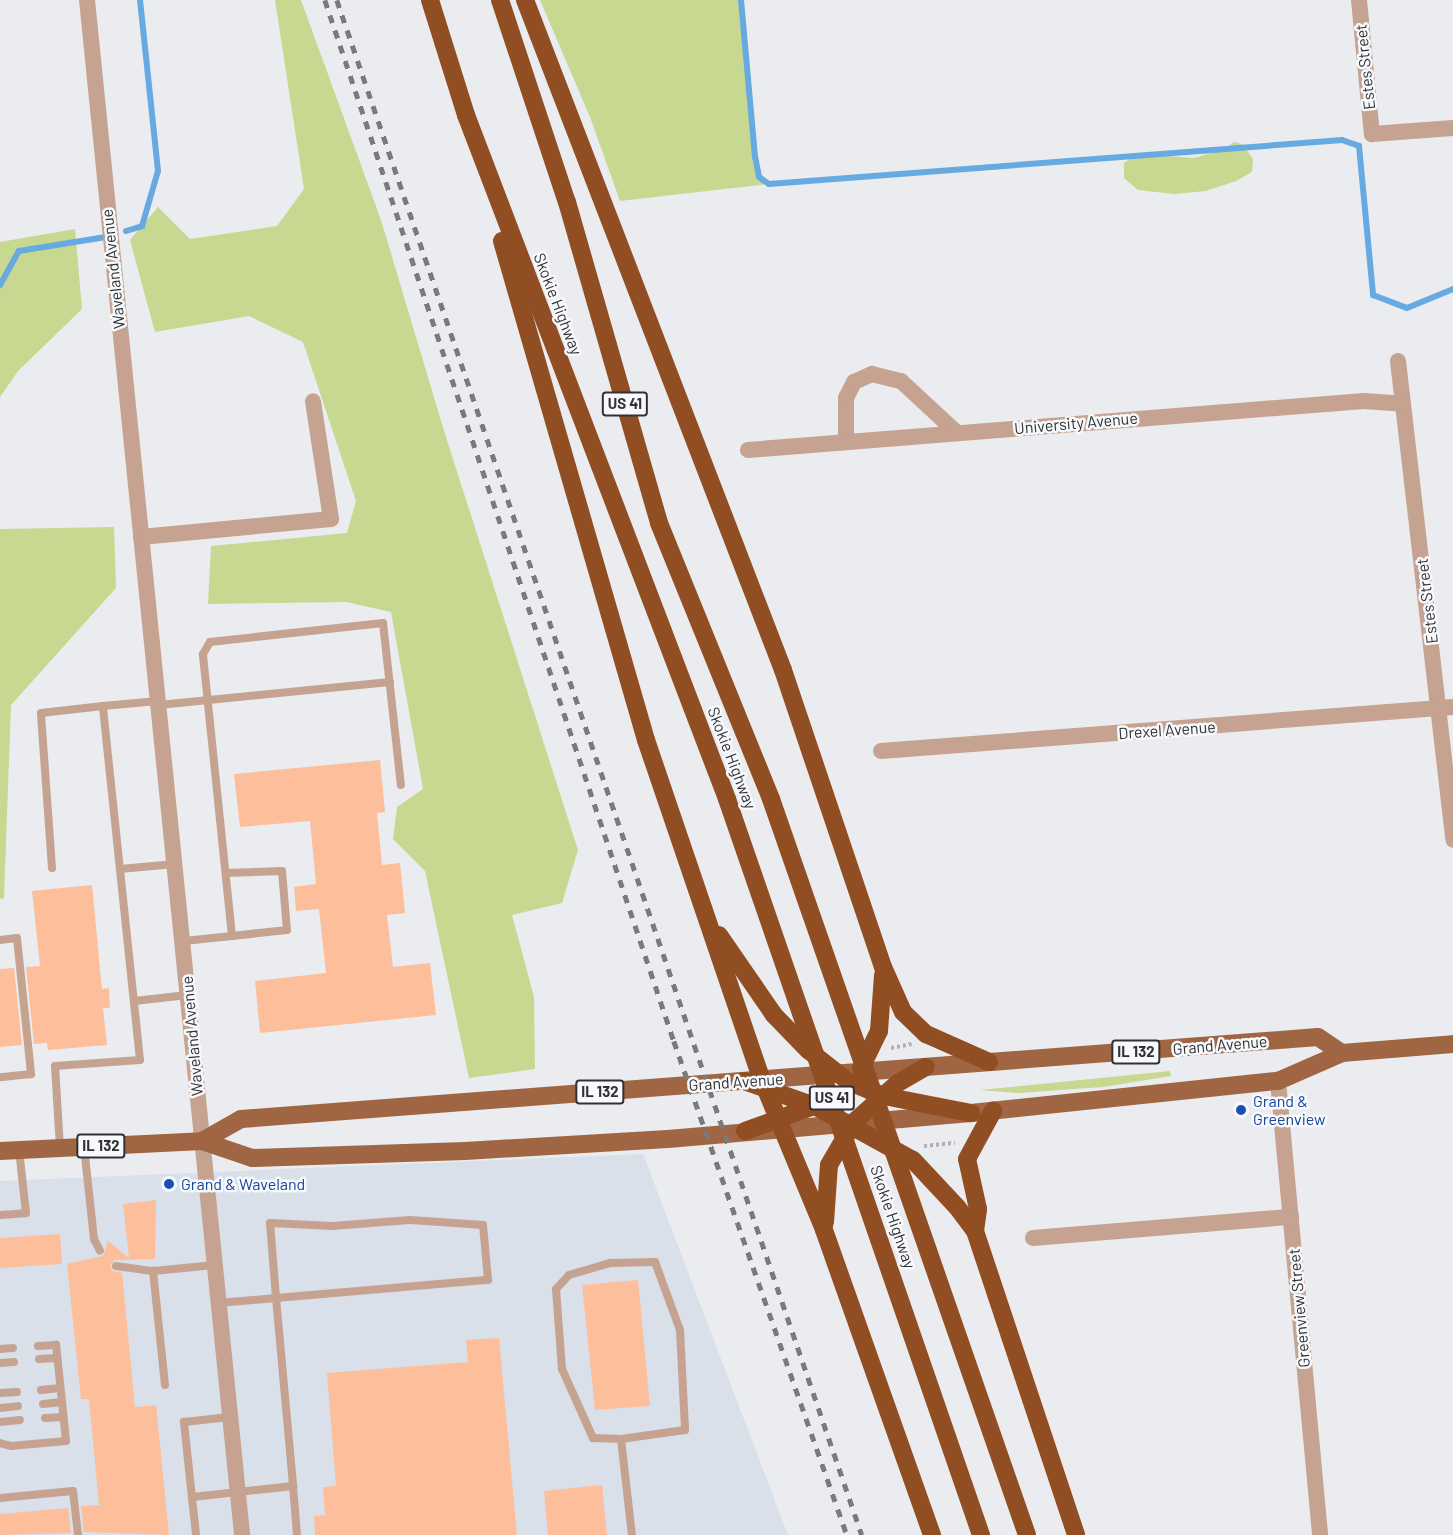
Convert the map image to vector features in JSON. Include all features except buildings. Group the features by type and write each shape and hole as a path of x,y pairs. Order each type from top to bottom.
{"highway":[{"name":"Skokie Highway","path":"500,0 567,202 659,523 771,799 1027,1535"},
{"path":"525,0 783,670 883,967 903,1012 926,1034 989,1062"},
{"name":"Skokie Highway","path":"430,2 466,115 727,799 981,1535"},
{"path":"466,115 646,740 709,921 757,1083 780,1125 824,1230 932,1535"},
{"path":"709,921 774,1015 848,1076 884,1096 971,1113"},
{"path":"780,1125 815,1106 848,1076 879,1031 883,967"},
{"path":"824,1230 829,1166 850,1124 884,1096 926,1067"},
{"path":"757,1083 815,1106 914,1160 975,1231 1076,1535"},
{"path":"975,1231 978,1209 967,1159 993,1111"}],"main road":[{"name":"Grand Avenue","path":"202,1141 241,1119 757,1083 926,1067 1317,1037 1342,1053"},
{"name":"Grand Avenue","path":"0,1151 202,1141 252,1158 465,1151 745,1131 780,1125 850,1124 1278,1081 1342,1053 1453,1044"}],"street":[{"name":"Waveland Avenue","path":"87,0 184,941 242,1535"},
{"name":"Estes Street","path":"1359,0 1372,134 1453,128"},
{"name":"Estes Street","path":"1398,362 1447,708 1453,840"},
{"path":"846,442 846,398 854,382 872,374 901,381 957,433"},
{"name":"University Avenue","path":"748,450 1364,400 1403,404"},
{"path":"141,537 331,519 313,401"},
{"name":"Drexel Avenue","path":"881,751 1447,708"},
{"name":"Greenview Street","path":"1278,1081 1320,1535"},
{"path":"1033,1238 1291,1217"}],"lane":[{"path":"232,936 203,654 210,642 383,623 401,785"},
{"path":"52,868 41,713 390,682"},
{"path":"60,1149 55,1066 140,1060 103,706"},
{"path":"120,869 176,864"},
{"path":"184,941 287,930 282,871 226,873"},
{"path":"0,940 17,938 31,1074 0,1077"},
{"path":"134,1000 189,995"},
{"path":"84,1147 94,1239 100,1251"},
{"path":"0,1215 26,1213 20,1150"},
{"path":"218,1303 276,1298 488,1280 483,1225 410,1220 332,1226 270,1223 276,1298 297,1535"},
{"path":"655,1262 680,1330 685,1430 621,1439 593,1438 562,1369 556,1289 569,1275 610,1263 655,1262"},
{"path":"116,1266 153,1271 215,1265"},
{"path":"153,1271 165,1385"},
{"path":"0,1443 11,1446 66,1441 56,1344 38,1346"},
{"path":"0,1349 13,1348"},
{"path":"39,1359 57,1358"},
{"path":"0,1363 14,1362"},
{"path":"41,1390 60,1388"},
{"path":"0,1393 17,1392"},
{"path":"43,1404 62,1402"},
{"path":"0,1408 18,1406"},
{"path":"45,1418 63,1417"},
{"path":"196,1535 183,1422 230,1417"},
{"path":"0,1422 20,1420"},
{"path":"621,1439 632,1535"},
{"path":"192,1497 293,1486"},
{"path":"0,1498 73,1491 78,1535"}],"path":[{"path":"891,1048 916,1043"},
{"path":"921,1147 956,1142"}],"shaded area":[{"path":"643,1154 788,1535 0,1535 0,1181"}],"green space":[{"path":"275,0 301,0 381,220 445,434 578,850 562,903 512,915 534,997 535,1069 469,1078 425,871 393,839 397,807 423,789 391,612 346,602 208,604 211,546 347,533 356,501 303,342 249,316 155,332 130,240 158,207 190,239 277,226 304,189"},
{"path":"540,0 741,0 755,156 760,177 769,184 620,201 590,117"},
{"path":"1234,142 1242,144 1253,159 1252,172 1236,181 1206,191 1174,194 1138,190 1124,178 1124,163 1137,154 1194,158 1225,149"},
{"path":"75,229 82,309 18,371 0,397 0,242"},
{"path":"114,527 116,588 11,705 4,898 0,899 0,529"},
{"path":"1170,1071 1171,1076 1103,1087 1018,1093 980,1090"}],"waterway":[{"path":"126,231 142,226 158,171 140,0"},
{"path":"741,0 755,156 759,177 769,184 1342,140 1359,146 1373,295 1407,308 1453,289"},
{"path":"0,285 19,251 106,237"}],"railway":[{"path":"325,0 674,1041 847,1535"},
{"path":"337,0 862,1535"}],"place":[{"name":"Grand & Greenview","path":"1241,1110"},
{"name":"Grand & Waveland","path":"169,1184"}]}
